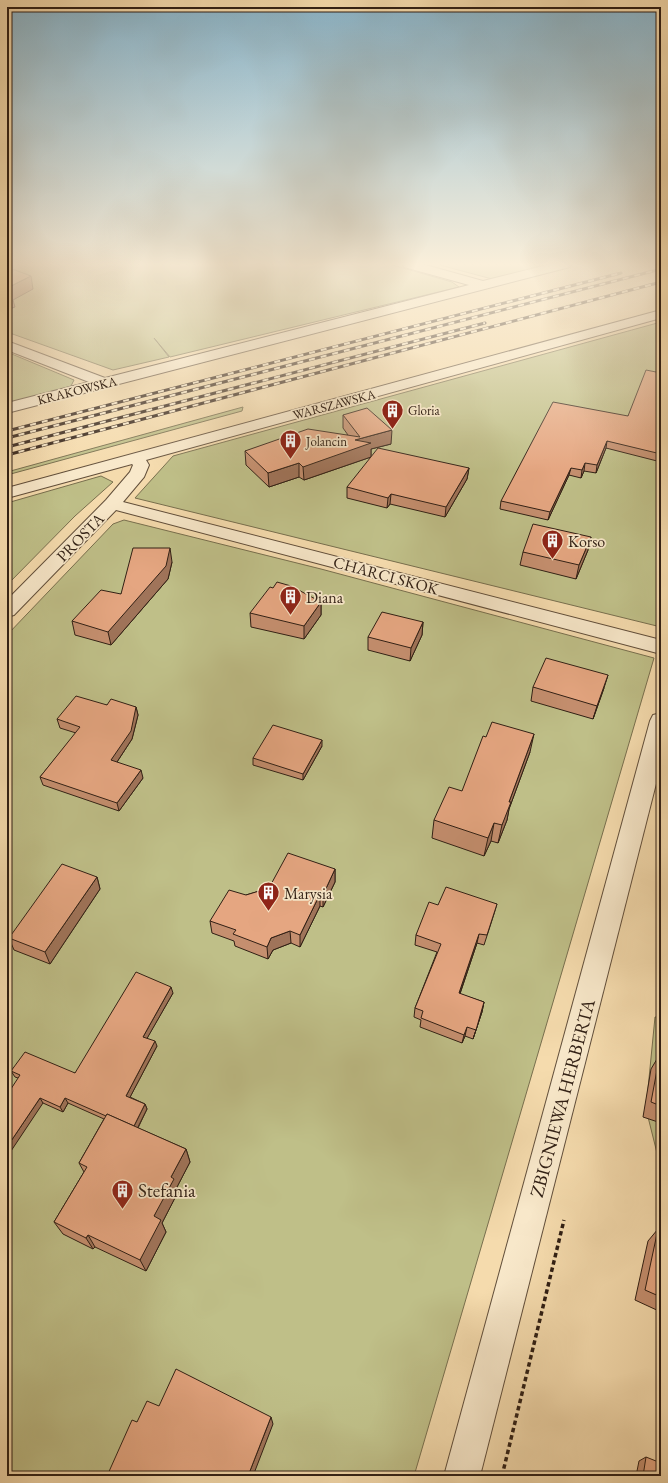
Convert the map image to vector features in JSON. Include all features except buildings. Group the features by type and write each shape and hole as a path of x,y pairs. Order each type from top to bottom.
{"street":[{"name":"KRAKOWSKA","path":"7,408 296,333"},
{"name":"WARSZAWSKA","path":"7,493 591,333"},
{"path":"7,345 104,383"},
{"name":"PROSTA","path":"7,611 112,504 138,473 141,465 136,458"},
{"name":"CHARCI SKOK","path":"112,504 661,647"},
{"name":"ZBIGNIEWA HERBERTA","path":"462,1476 661,721"}],"green space":[{"path":"10,333 268,333 170,357 154,338 169,357 113,370"},
{"path":"620,333 661,333 661,627 135,498 173,456"},
{"path":"7,352 74,380 70,388 7,405"},
{"path":"243,407 242,411 7,475 7,472"},
{"path":"101,476 113,482 75,516 7,585 7,503"},
{"path":"124,520 321,569 654,658 414,1476 7,1476 7,635 113,524"},
{"path":"655,1017 661,1017 661,1163 659,1161 646,1109"}],"railway":[{"path":"7,431 387,333"},
{"path":"7,438 413,333"},
{"path":"7,447 446,333"},
{"path":"7,455 467,333"}],"place":[{"name":"Gloria","path":"393,430"},
{"name":"Jolancin","path":"291,460"},
{"name":"Korso","path":"553,560"},
{"name":"Diana","path":"291,616"},
{"name":"Marysia","path":"268,912"},
{"name":"Stefania","path":"123,1210"}]}
